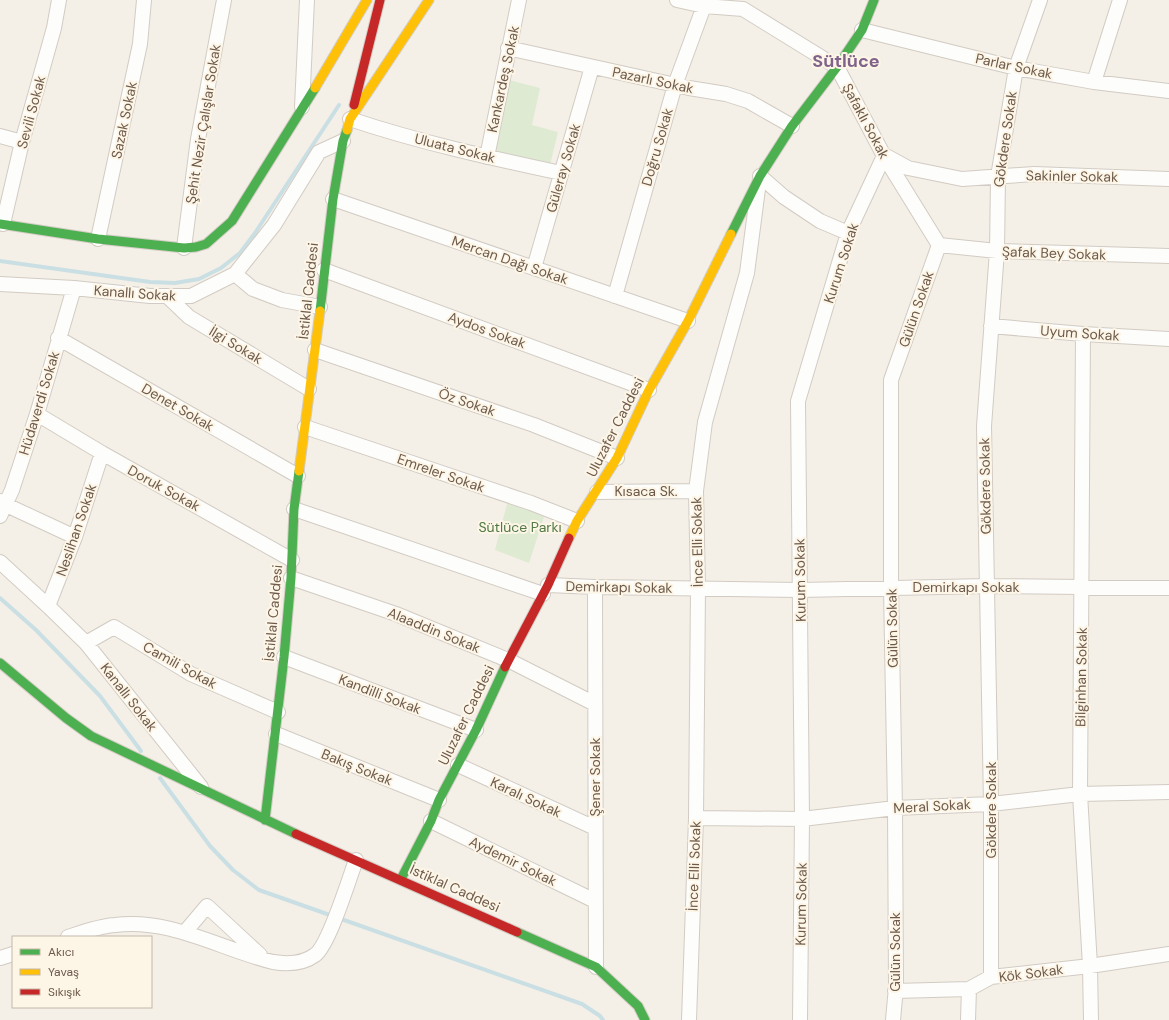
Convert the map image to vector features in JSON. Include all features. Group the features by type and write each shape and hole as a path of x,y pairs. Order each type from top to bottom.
{"street":[{"name":"Sevili Sokak","path":"2,224 22,142 54,28 60,0"},
{"name":"Sazak Sokak","path":"98,239 140,44 144,0"},
{"name":"Şehit Nezir Çalışlar Sokak","path":"184,248 198,138 224,0"},
{"path":"302,109 307,0"},
{"path":"2,224 98,239 184,248 206,244 232,221 302,109 367,0"},
{"path":"350,119 380,0"},
{"name":"İstiklal Caddesi","path":"429,0 350,119 343,141 333,199 294,508 291,578 284,657 265,820 401,879 596,967 614,982 638,1006 645,1020"},
{"name":"Kankardeş Sokak","path":"487,157 519,0"},
{"name":"Şafaklı Sokak","path":"677,0 743,9 837,67 884,156 939,245"},
{"name":"Uluzafer Caddesi","path":"401,879 431,821 439,800 476,730 508,660 546,590 577,521 597,492 617,458 649,390 688,321 760,176 792,126 837,67 862,30 874,0"},
{"name":"Gökdere Sokak","path":"991,978 991,804 984,426 997,251 998,177 1016,68 1040,0"},
{"path":"1094,82 1120,0"},
{"name":"Doğru Sokak","path":"615,296 675,85 705,3"},
{"name":"Parlar Sokak","path":"862,30 1016,68 1094,82 1169,91"},
{"name":"Pazarlı Sokak","path":"508,48 675,85 726,94 748,101 792,126"},
{"name":"Güleray Sokak","path":"534,268 592,67"},
{"name":"Uluata Sokak","path":"350,119 376,128 487,157 561,172"},
{"path":"0,136 22,142"},
{"name":"Kanallı Sokak","path":"0,284 74,288 150,296 191,296 235,274 274,225 319,152 343,141"},
{"name":"Sakinler Sokak","path":"884,156 908,168 962,179 1034,174 1169,179"},
{"name":"Kurum Sokak","path":"800,1020 802,819 798,401 848,233 884,156"},
{"path":"760,176 784,197 820,221 848,233"},
{"name":"İnce Elli Sokak","path":"689,1020 696,818 698,588 696,491 705,422 747,273 760,176"},
{"name":"Mercan Dağı Sokak","path":"333,199 688,321"},
{"name":"Şafak Bey Sokak","path":"939,245 997,251 1169,256"},
{"name":"Gülün Sokak","path":"893,1020 895,991 895,808 891,588 891,380 939,245"},
{"name":"Aydos Sokak","path":"324,270 649,390"},
{"path":"235,274 253,289 282,300 320,307"},
{"name":"Hüdaverdi Sokak","path":"1,507 12,490 37,414 58,338 74,288"},
{"name":"İlgi Sokak","path":"167,296 189,317 309,389"},
{"name":"Uyum Sokak","path":"991,326 1083,334 1169,339"},
{"name":"Bilginhan Sokak","path":"1083,334 1080,794 1090,966 1091,1020"},
{"name":"Denet Sokak","path":"58,338 298,476"},
{"name":"Öz Sokak","path":"315,350 534,425 617,458"},
{"name":"Doruk Sokak","path":"37,414 102,453 292,560"},
{"name":"Emreler Sokak","path":"305,426 577,521"},
{"name":"Neslihan Sokak","path":"48,606 75,537 102,453"},
{"name":"Kısaca Sk.","path":"597,492 696,491"},
{"path":"1,507 75,537"},
{"name":"Demirkapı Sokak","path":"294,508 546,590 595,588 698,588 801,590 986,586 1169,588"},
{"name":"Kanallı Sokak","path":"0,562 86,643 204,791 265,820"},
{"name":"Alaaddin Sokak","path":"291,578 396,614 508,660 595,704"},
{"name":"Şener Sokak","path":"595,588 596,967"},
{"name":"Camili Sokak","path":"86,643 114,627 190,674 278,712"},
{"name":"Kandilli Sokak","path":"284,657 476,730"},
{"path":"0,663 66,718 91,736 204,791"},
{"name":"Bakış Sokak","path":"276,734 439,800"},
{"name":"Karalı Sokak","path":"458,765 595,828"},
{"name":"Meral Sokak","path":"696,818 802,819 895,808 991,804 1080,794 1169,792"},
{"name":"Aydemir Sokak","path":"431,821 595,902"},
{"path":"71,936 94,929 122,924 136,924 157,926 185,932 264,960 290,963 309,958 318,952 328,936 356,860"},
{"path":"185,932 207,906 264,960"},
{"path":"0,958 12,954"},
{"name":"Kök Sokak","path":"895,991 969,989 991,978 1090,966 1169,954"},
{"path":"968,1020 969,989"}],"green space":[{"path":"509,80 540,88 532,125 558,132 550,165 493,152"},
{"name":"Sütlüce Parkı","path":"508,500 545,514 529,563 495,550"}],"waterway":[{"path":"0,261 150,282 175,283 199,279 221,268 240,253 255,233 339,105"},
{"path":"0,598 36,630 100,696 141,751"},
{"path":"160,778 210,846 233,870 259,890 582,1004 600,1016 603,1020"}],"traffic: fast":[{"path":"731,234 760,176 792,126 837,67 862,30 874,0"},
{"path":"0,224 98,239 184,248 206,244 232,221 315,88"},
{"path":"320,311 333,199 343,141 347,130"},
{"path":"265,820 284,657 291,578 294,509 299,471"},
{"path":"0,663 66,718 91,736 296,834"},
{"path":"401,879 431,821 439,800 476,730 505,667"},
{"path":"517,932 596,967 638,1006 645,1020"}],"traffic: slow":[{"path":"315,88 367,0"},
{"path":"347,130 350,119 429,0"},
{"path":"569,538 577,521 617,458 649,390 688,321 731,234"},
{"path":"299,471 320,311"}],"traffic: jam":[{"path":"354,105 380,0"},
{"path":"505,667 548,585 569,538"},
{"path":"296,834 517,932"}],"district":[{"name":"Sütlüce","path":"846,61"}]}
